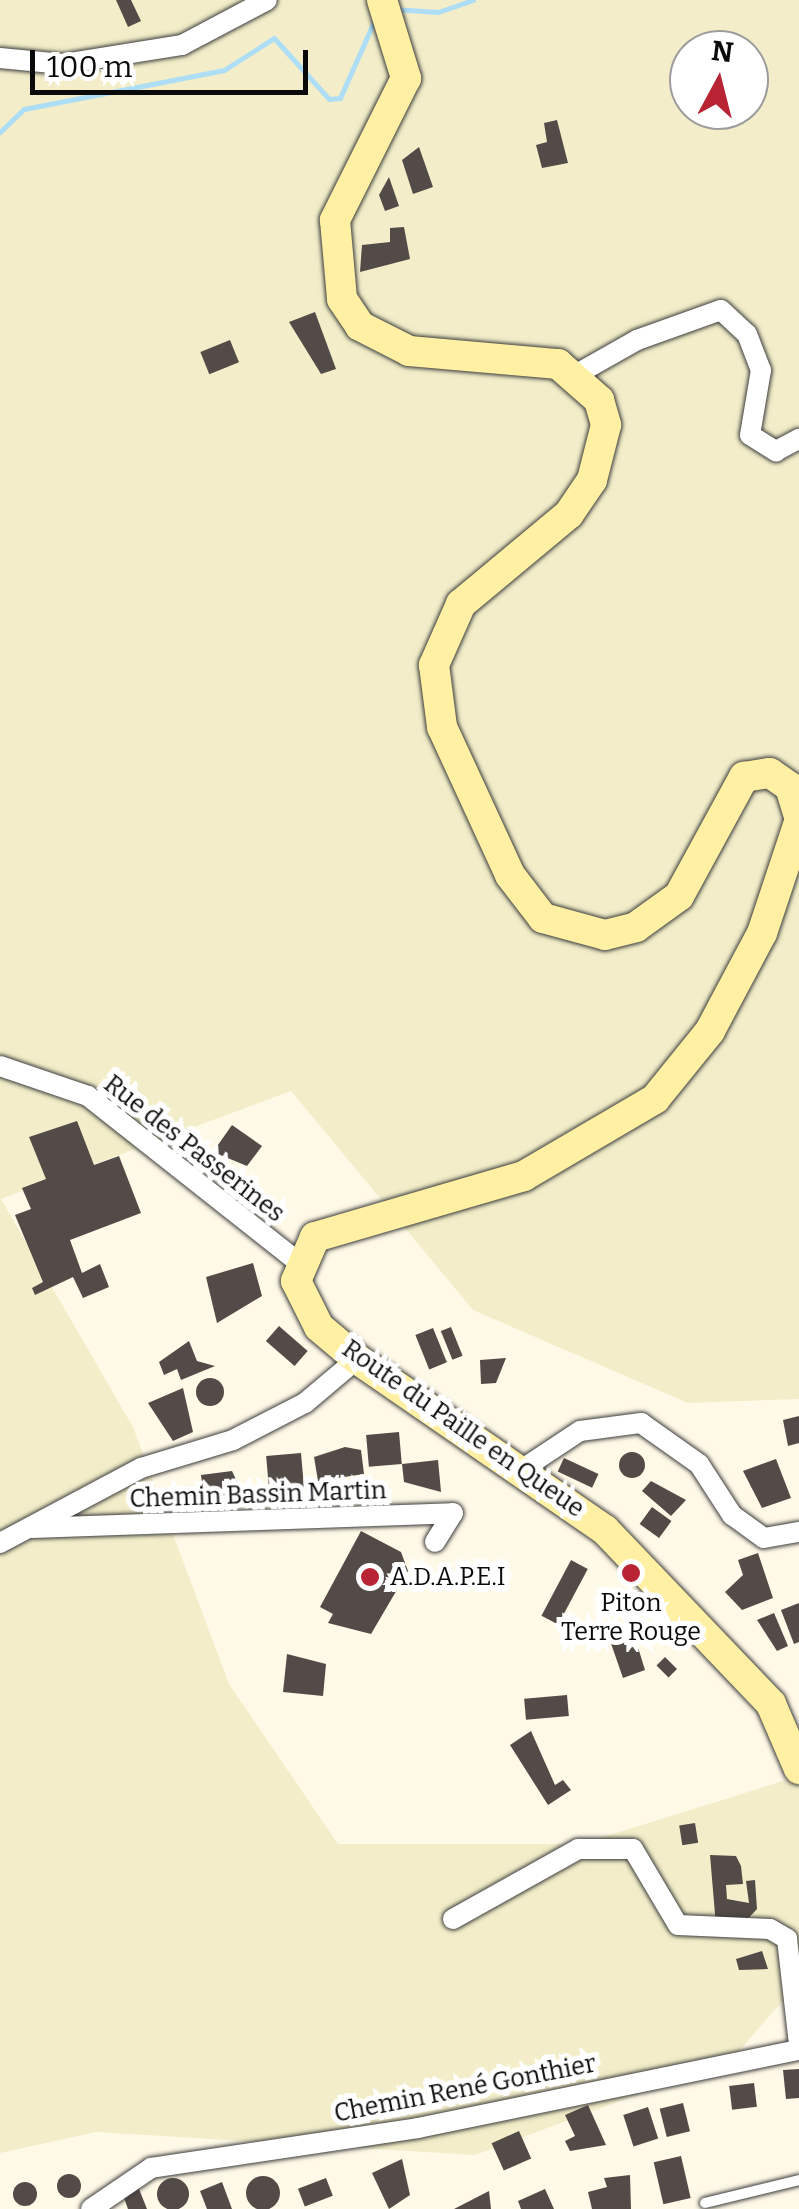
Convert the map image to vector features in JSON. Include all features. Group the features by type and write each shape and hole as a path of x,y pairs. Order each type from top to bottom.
{"main road":[{"path":"297,1261 315,1237 338,1228 524,1176 655,1099 710,1031 753,949 799,819 790,787 770,773 744,777 679,896 636,927 605,936 543,918 510,875 442,727 434,666 461,604 569,514 592,480 606,425 577,374 523,355 410,351 360,326 342,299 335,220 406,78 388,12"},
{"name":"Route du Paille en Queue","path":"297,1261 302,1300 358,1359 524,1468 592,1518 732,1656 772,1704 799,1769"}],"street":[{"path":"0,58 63,64 182,45 267,0"},
{"path":"577,374 637,340 721,310 747,334 761,370 750,436 776,451 799,439"},
{"name":"Rue des Passerines","path":"0,1066 88,1096 297,1261"},
{"name":"Chemin Bassin Martin","path":"0,1543 140,1468 234,1440 305,1402 358,1359"},
{"path":"524,1468 580,1431 641,1423 699,1464 732,1515 764,1538 799,1532"},
{"name":"Chemin Bassin Martin","path":"32,1528 453,1513 436,1542"},
{"path":"452,1919 578,1848 633,1849 678,1925 770,1929 787,1940 799,2047"},
{"name":"Chemin René Gonthier","path":"91,2209 151,2168 418,2128 799,2047"}],"lane":[{"path":"706,2203 799,2180"}],"shaded area":[{"path":"0,0 799,0 799,1399 688,1403 473,1310 291,1091 1,1199 133,1427 229,1684 338,1844 581,1844 799,1776 799,1982 732,2059 475,2155 96,2132 0,2153"}],"building":[{"path":"116,0 131,0 141,21 128,27"},
{"path":"557,120 568,163 542,168 536,145 547,142 544,123"},
{"path":"419,147 433,187 413,194 402,160"},
{"path":"389,177 399,206 385,211 379,195"},
{"path":"404,227 410,259 360,272 362,245 390,242 390,228"},
{"path":"315,312 336,369 321,374 289,322"},
{"path":"230,340 239,362 209,374 200,352"},
{"path":"77,1121 94,1165 119,1156 141,1213 70,1240 82,1273 100,1264 109,1287 83,1298 73,1277 35,1295 32,1288 43,1282 15,1215 31,1209 22,1188 46,1179 29,1137"},
{"path":"232,1125 262,1146 247,1166 213,1152"},
{"path":"253,1263 262,1296 217,1323 206,1277"},
{"path":"279,1326 308,1351 295,1366 266,1341"},
{"path":"451,1327 463,1356 452,1360 441,1331"},
{"path":"433,1328 447,1362 429,1369 415,1335"},
{"path":"189,1341 197,1361 215,1366 181,1380 177,1369 164,1375 159,1362"},
{"path":"506,1358 496,1383 481,1384 480,1360"},
{"path":"210,1378 220,1382 224,1392 220,1402 210,1406 200,1402 196,1392 200,1382"},
{"path":"183,1388 193,1432 173,1441 148,1403"},
{"path":"799,1416 799,1443 788,1446 783,1420"},
{"path":"399,1432 402,1464 369,1467 366,1435"},
{"path":"345,1447 361,1450 364,1474 318,1481 314,1457"},
{"path":"632,1452 641,1456 645,1465 641,1474 632,1478 623,1474 619,1465 623,1456"},
{"path":"301,1453 304,1489 269,1492 266,1456"},
{"path":"564,1458 598,1474 592,1488 558,1472"},
{"path":"776,1459 791,1498 762,1508 743,1471"},
{"path":"438,1460 441,1492 404,1482 402,1464"},
{"path":"232,1471 246,1501 205,1506 201,1475"},
{"path":"651,1481 686,1500 671,1516 642,1491"},
{"path":"652,1507 671,1521 659,1538 640,1524"},
{"name":"A.D.A.P.E.I","path":"361,1531 401,1552 408,1571 371,1634 328,1623 333,1614 320,1607"},
{"path":"758,1553 773,1598 742,1610 725,1592 743,1575 738,1560"},
{"path":"571,1560 588,1569 558,1625 541,1616"},
{"path":"799,1603 799,1642 794,1644 781,1610"},
{"path":"774,1613 788,1646 777,1651 757,1620"},
{"path":"632,1628 645,1670 623,1678 607,1632"},
{"path":"287,1654 326,1664 323,1696 283,1692"},
{"path":"665,1657 677,1669 669,1678 657,1665"},
{"path":"567,1695 569,1716 526,1720 524,1699"},
{"path":"531,1731 555,1785 563,1780 571,1790 548,1805 510,1745"},
{"path":"695,1823 698,1843 682,1845 679,1826"},
{"path":"710,1855 736,1856 741,1866 743,1884 726,1885 727,1899 749,1903 746,1881 755,1880 757,1909 744,1923 716,1926"},
{"path":"762,1951 768,1969 739,1970 736,1959"},
{"path":"799,2069 799,2098 786,2099 783,2070"},
{"path":"754,2083 757,2107 732,2110 729,2086"},
{"path":"683,2103 690,2131 667,2137 660,2109"},
{"path":"588,2105 606,2145 570,2151 565,2141 575,2136 565,2115"},
{"path":"648,2107 658,2138 633,2146 623,2115"},
{"path":"519,2131 531,2158 504,2171 492,2143"},
{"path":"681,2156 691,2198 663,2204 654,2162"},
{"path":"402,2159 410,2195 389,2209 372,2173"},
{"path":"69,2174 78,2177 78,2195 69,2198 60,2195 57,2186 60,2177"},
{"path":"630,2175 631,2209 592,2209 588,2192 607,2187 604,2178"},
{"path":"263,2176 275,2181 280,2193 275,2205 263,2210 251,2205 246,2193 251,2181"},
{"path":"173,2178 184,2183 189,2194 184,2205 173,2210 162,2205 157,2194 162,2183"},
{"path":"326,2178 333,2196 305,2206 298,2189"},
{"path":"25,2182 34,2185 34,2203 25,2206 16,2203 13,2194 16,2185"},
{"path":"222,2182 232,2209 207,2209 200,2191"},
{"path":"139,2189 147,2209 128,2209 123,2195"},
{"path":"545,2189 554,2209 521,2209 518,2201"},
{"path":"489,2191 491,2209 454,2209"}],"waterway":[{"path":"393,9 438,12 473,0"},
{"path":"0,132 24,109 224,70 274,38 329,99 340,98 375,19"}],"place":[{"name":"Piton Terre Rouge","path":"631,1573"},
{"name":"A.D.A.P.E.I","path":"370,1577"}]}
